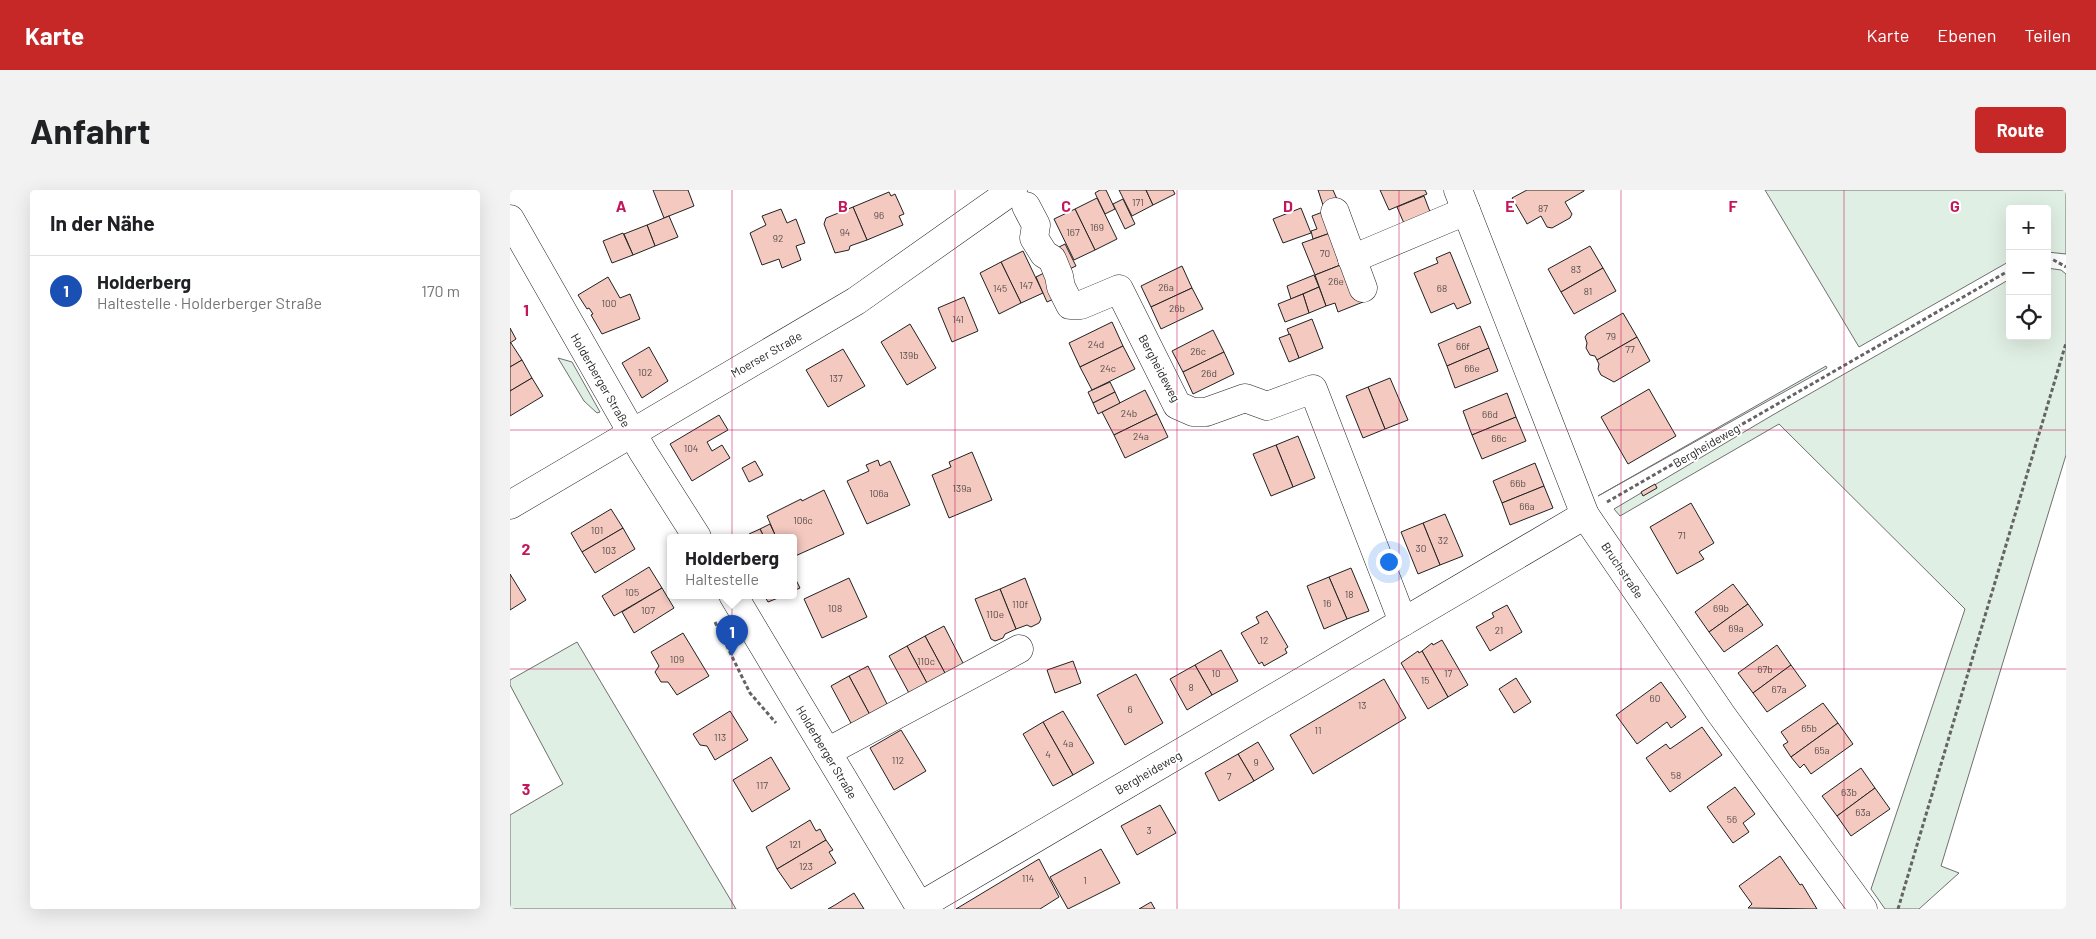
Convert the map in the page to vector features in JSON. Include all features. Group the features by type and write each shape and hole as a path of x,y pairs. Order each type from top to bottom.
{"street":[{"name":"Bergheideweg","path":"1020,198 1036,225 1034,238 1044,254 1052,259 1060,276 1061,287 1070,306 1081,305 1119,290 1177,405 1193,412 1206,412 1246,398 1267,406 1313,389 1403,622"},
{"name":"Moerser Straße","path":"510,505 856,301 1020,198"},
{"path":"1352,259 1462,201"},
{"name":"Bruchstraße","path":"1462,201 1585,515 1721,714 1864,909"},
{"path":"1335,212 1363,288"},
{"name":"Holderberger Straße","path":"510,219 632,432 695,534"},
{"name":"Bergheideweg","path":"920,908 1585,515"},
{"name":"Holderberger Straße","path":"736,599 920,908"},
{"path":"827,752 1019,649"}],"path":[{"path":"2051,259 2066,266"},
{"name":"Bergheideweg","path":"1585,515 2006,272"},
{"path":"1898,909 2066,344"}],"green space":[{"path":"1765,190 2066,190 2066,254 2051,252 2051,205 2006,205 2006,263 1859,347"},
{"path":"2051,269 2061,270 2066,274 2066,455 1941,866 1959,873 1919,909 1885,909 1871,889 1965,609 1779,424 1620,516 1614,509 1771,416 2006,281 2006,340 2051,340"},
{"path":"558,358 572,362 600,412 597,413 584,401"},
{"path":"1826,366 1827,368 1598,496"},
{"path":"577,642 736,909 510,909 510,815 563,784 510,685 510,680"}],"building":[{"path":"653,190 688,190 694,206 664,218"},
{"path":"1100,190 1106,190 1115,209 1105,214 1095,193"},
{"path":"1119,190 1146,190 1153,205 1132,216"},
{"path":"1146,190 1173,190 1175,194 1153,205"},
{"path":"1318,190 1333,190 1340,206 1325,211"},
{"path":"1380,190 1425,190 1427,194 1389,210"},
{"path":"1527,190 1584,191 1565,202 1572,214 1570,218 1552,228 1547,227 1541,216 1527,224 1512,198"},
{"path":"889,192 891,196 895,194 904,214 899,216 903,225 867,240 853,207"},
{"path":"1424,196 1432,217 1406,228 1397,207"},
{"path":"1097,198 1117,239 1095,250 1075,209"},
{"path":"1123,199 1135,224 1125,229 1113,204"},
{"path":"853,207 867,240 850,246 849,250 835,253 824,224 826,218"},
{"path":"1301,208 1311,233 1283,243 1273,219"},
{"path":"781,209 787,223 796,219 805,243 796,246 801,260 782,268 779,259 762,265 750,233 766,225 762,216"},
{"path":"1075,209 1095,250 1074,260 1054,219"},
{"path":"1328,210 1336,231 1313,239 1311,231 1317,229 1312,216"},
{"path":"669,216 678,237 655,246 647,225"},
{"path":"647,225 655,246 633,255 624,234"},
{"path":"1336,231 1348,262 1315,275 1302,243"},
{"path":"623,233 633,255 612,263 603,241"},
{"path":"1065,244 1076,266 1065,271 1055,249"},
{"path":"1590,246 1603,268 1561,292 1548,269"},
{"path":"1023,251 1043,293 1021,303 1001,262"},
{"path":"1450,252 1471,303 1457,309 1454,303 1431,313 1414,273 1438,263 1436,258"},
{"path":"1001,262 1021,303 999,314 980,273"},
{"path":"1348,262 1363,302 1338,312 1335,303 1326,306 1315,275"},
{"path":"1182,266 1192,288 1151,307 1141,286"},
{"path":"1603,268 1616,291 1574,314 1561,292"},
{"path":"1046,272 1058,297 1047,302 1036,277"},
{"path":"1314,275 1319,287 1291,299 1287,286"},
{"path":"608,277 620,298 630,294 640,319 602,334 591,315 593,314 589,308 587,309 578,295"},
{"path":"1319,287 1326,306 1309,313 1303,294"},
{"path":"1192,288 1203,309 1161,329 1151,307"},
{"path":"1303,294 1309,313 1285,322 1278,304"},
{"path":"964,297 978,331 952,342 938,308"},
{"path":"1623,313 1637,337 1597,360 1595,356 1590,355 1586,348 1585,337"},
{"path":"1312,319 1323,348 1299,358 1287,329"},
{"path":"1112,322 1123,346 1080,367 1069,343"},
{"path":"910,324 936,368 907,385 881,342"},
{"path":"1480,326 1489,348 1447,366 1438,344"},
{"path":"510,328 516,339 510,343"},
{"path":"1213,330 1224,352 1183,372 1172,351"},
{"path":"1290,334 1299,358 1289,362 1279,338"},
{"path":"1637,337 1650,361 1614,382 1601,375 1597,360"},
{"path":"510,343 522,360 510,367"},
{"path":"1123,346 1135,369 1092,390 1080,367"},
{"path":"649,347 668,381 642,398 622,363"},
{"path":"1489,348 1498,371 1455,388 1447,366"},
{"path":"843,349 865,386 828,407 806,370"},
{"path":"1224,352 1234,374 1193,394 1183,372"},
{"path":"522,360 532,378 510,391 510,367"},
{"path":"532,378 543,396 510,416 510,391"},
{"path":"1390,378 1408,420 1385,429 1368,387"},
{"path":"1110,382 1115,392 1093,403 1088,392"},
{"path":"1368,387 1385,429 1363,438 1346,396"},
{"path":"1649,389 1676,436 1628,464 1601,417"},
{"path":"1145,390 1157,414 1114,435 1102,412"},
{"path":"1115,392 1120,403 1098,414 1093,403"},
{"path":"1507,393 1516,417 1472,435 1463,411"},
{"path":"1157,414 1168,437 1125,458 1114,435"},
{"path":"719,415 728,430 707,442 712,451 722,445 730,458 692,481 670,444"},
{"path":"1516,417 1526,441 1482,459 1472,435"},
{"path":"1298,436 1315,478 1293,487 1276,445"},
{"path":"1276,445 1293,487 1271,496 1253,454"},
{"path":"972,452 992,500 949,518 932,475 951,467 949,462"},
{"path":"878,460 880,466 890,461 910,505 867,524 847,481 869,471 866,465"},
{"path":"755,461 763,475 749,482 742,468"},
{"path":"1535,463 1544,486 1502,503 1493,481"},
{"path":"1655,484 1657,488 1643,496 1641,492"},
{"path":"1544,486 1553,508 1510,525 1502,503"},
{"path":"824,490 844,534 797,555 797,534 775,534 767,516 801,499 802,501"},
{"path":"1691,503 1714,543 1699,552 1704,559 1677,574 1650,527"},
{"path":"611,509 623,528 582,552 571,533"},
{"path":"1445,514 1463,556 1440,565 1423,523"},
{"path":"1423,523 1440,565 1418,574 1401,532"},
{"path":"770,524 775,534 762,534 760,529"},
{"path":"623,528 635,549 595,573 582,552"},
{"path":"760,529 762,534 749,534"},
{"path":"649,567 662,588 614,616 602,596"},
{"path":"1351,568 1369,611 1347,619 1329,577"},
{"path":"510,574 526,600 510,610"},
{"path":"1329,577 1347,619 1324,629 1307,586"},
{"path":"849,578 867,617 822,638 804,599"},
{"path":"1025,578 1041,619 1039,623 1031,627 1027,625 1016,629 1000,589"},
{"path":"1733,584 1748,604 1709,632 1695,612"},
{"path":"662,588 674,608 634,633 622,612"},
{"path":"1000,589 1016,629 995,641 991,639 975,599"},
{"path":"1748,604 1763,625 1724,652 1709,632"},
{"path":"1507,605 1522,632 1490,651 1476,627 1494,617 1492,613"},
{"path":"1267,611 1288,647 1285,649 1287,653 1264,666 1262,662 1259,664 1241,633 1259,623 1256,617"},
{"path":"944,626 964,665 946,675 925,636"},
{"path":"683,633 709,676 677,695 668,682 661,682 655,672 659,666 651,652"},
{"path":"925,636 946,675 928,685 907,646"},
{"path":"1442,640 1468,685 1448,697 1422,651 1432,643 1433,645"},
{"path":"1777,645 1791,665 1753,693 1738,673"},
{"path":"907,646 928,685 910,695 889,656"},
{"path":"1221,650 1238,681 1212,695 1195,665"},
{"path":"1418,651 1419,653 1422,651 1448,697 1428,709 1401,663"},
{"path":"1073,661 1081,683 1055,693 1047,670"},
{"path":"1195,665 1212,695 1187,710 1170,679"},
{"path":"1791,665 1806,686 1767,712 1753,693"},
{"path":"868,666 888,706 870,715 849,676"},
{"path":"1136,674 1163,723 1125,745 1097,695"},
{"path":"849,676 870,715 852,725 831,686"},
{"path":"1516,678 1531,702 1514,713 1499,689"},
{"path":"1384,679 1406,718 1313,774 1290,735"},
{"path":"1661,682 1686,717 1671,728 1667,722 1637,744 1616,715"},
{"path":"1823,703 1838,723 1791,757 1783,745 1788,742 1781,732"},
{"path":"730,711 748,740 715,760 707,746 700,745 693,734"},
{"path":"1063,711 1094,763 1073,775 1043,722"},
{"path":"1043,722 1073,775 1053,786 1023,734"},
{"path":"1838,723 1853,744 1811,774 1804,764 1800,768 1791,757"},
{"path":"1702,727 1722,755 1670,792 1646,758 1666,744 1670,749"},
{"path":"901,730 926,771 894,790 870,748"},
{"path":"1258,742 1274,769 1254,781 1238,754"},
{"path":"1238,754 1254,781 1219,801 1205,773"},
{"path":"771,757 790,789 752,812 733,780"},
{"path":"1861,768 1875,788 1837,816 1822,796"},
{"path":"1735,787 1755,814 1743,823 1749,832 1733,843 1707,807"},
{"path":"1875,788 1890,809 1851,836 1837,816"},
{"path":"1160,805 1176,833 1137,855 1121,826"},
{"path":"810,820 816,831 820,829 826,840 777,869 766,847"},
{"path":"826,840 833,850 829,852 836,863 791,889 777,869"},
{"path":"1101,849 1120,883 1068,909 1050,877"},
{"path":"1780,856 1800,885 1802,884 1817,909 1748,908 1752,904 1739,886"},
{"path":"1039,859 1059,897 1040,909 956,909"},
{"path":"854,893 864,909 828,909 835,905"},
{"path":"1151,902 1155,909 1139,909"}],"place":[{"name":"Holderberg","path":"732,656"}]}
